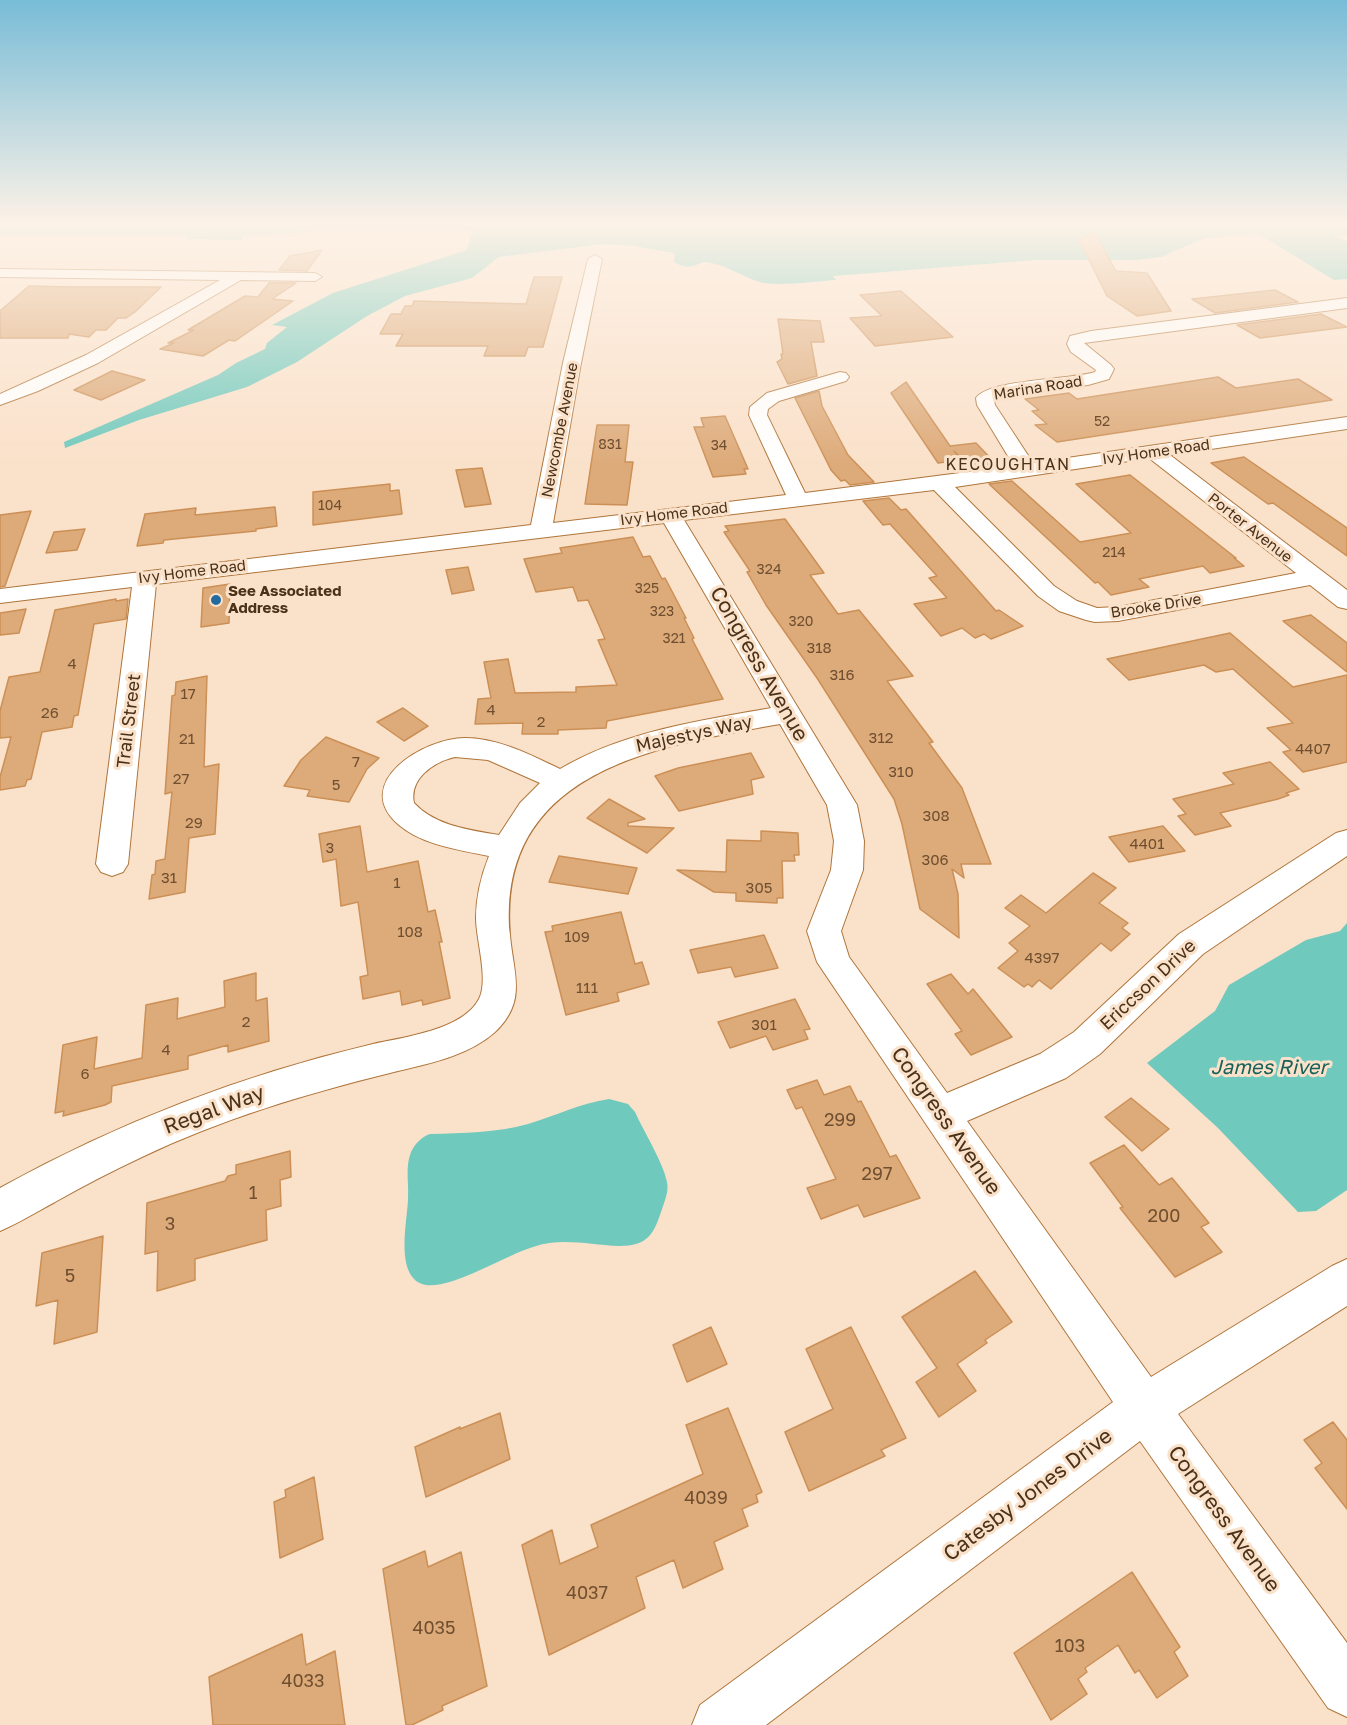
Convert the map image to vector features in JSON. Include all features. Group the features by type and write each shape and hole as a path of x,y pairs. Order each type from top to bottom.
{"street":[{"path":"0,400 31,388 134,339 192,304"},
{"name":"Newcombe Avenue","path":"541,530 585,304"},
{"name":"Marina Road","path":"1027,470 986,405 985,398 995,392 1088,380 1103,375 1105,369 1077,348 1076,340 1091,336 1335,304"},
{"path":"798,499 758,415 759,407 772,397 840,377"},
{"name":"Ivy Home Road","path":"0,596 939,483 1347,423"},
{"name":"Porter Avenue","path":"1155,453 1347,602"},
{"name":"Brooke Drive","path":"939,483 1046,591 1068,606 1095,615 1118,614 1313,577"},
{"name":"Congress Avenue","path":"670,515 842,806 849,841 848,870 824,931 834,962 1145,1408 1347,1689"},
{"name":"Trail Street","path":"112,864 145,578"},
{"name":"Majestys Way","path":"441,1044 467,1033 490,1015 499,996 500,975 493,937 492,908 497,880 506,848 536,806 562,782 589,765 635,745 693,731 788,714"},
{"path":"506,848 451,836 418,823 400,807 398,790 410,768 424,757 449,749 477,748 513,760 562,782"},
{"name":"Ericcson Drive","path":"941,1114 1053,1066 1087,1043 1191,944 1347,841"},
{"name":"Regal Way","path":"0,1210 151,1132 267,1090 441,1044"},
{"name":"Catesby Jones Drive","path":"720,1725 1145,1408 1347,1281"}],"water":[{"path":"311,304 389,304 367,316 297,362 247,387 139,420 65,448 64,442 218,375 265,349 267,343 287,327 272,325"},
{"name":"James River","path":"1347,923 1347,1190 1316,1211 1298,1212 1218,1128 1147,1063 1215,1011 1229,985 1306,940 1340,931"},
{"path":"609,1099 628,1104 635,1112 665,1174 666,1196 653,1232 648,1237 637,1244 619,1246 554,1242 522,1251 450,1282 426,1285 416,1280 409,1272 406,1260 405,1233 408,1163 414,1146 419,1141 430,1134 479,1132 516,1127 588,1103"}],"building":[{"path":"8,304 143,304 126,318 118,318 106,330 96,330 89,337 69,334 68,338 0,338 0,311"},
{"path":"231,304 288,304 235,341 229,340 203,356 160,349 194,330 188,330"},
{"path":"555,304 543,347 528,347 525,356 484,356 488,346 396,346 403,334 380,334 391,314 401,314 405,306"},
{"path":"870,304 916,304 953,337 875,346 850,318 882,316"},
{"path":"1120,304 1167,304 1171,311 1137,316"},
{"path":"1201,304 1279,304 1215,313"},
{"path":"1321,314 1347,327 1260,338 1237,325"},
{"path":"778,319 820,321 824,342 811,342 817,376 788,384 777,362 782,359 781,354 783,354"},
{"path":"112,371 145,380 101,400 74,390"},
{"path":"1218,377 1236,388 1298,379 1332,400 1057,442 1035,425 1047,424 1032,411 1039,410 1025,399 1069,393 1077,399"},
{"path":"906,382 950,446 976,443 998,466 973,469 954,451 961,460 938,463 891,393"},
{"path":"819,391 822,406 848,455 874,482 850,485 845,480 841,481 831,470 795,398"},
{"path":"725,416 748,469 744,469 746,474 713,477 694,427 704,427 701,418"},
{"path":"597,425 629,425 625,462 633,462 627,505 585,504"},
{"path":"1244,457 1347,528 1347,556 1273,503 1268,504 1211,463"},
{"path":"482,468 491,504 465,507 456,470"},
{"path":"1130,475 1244,566 1210,573 1203,566 1139,579 1149,587 1111,595 1098,582 1095,583 989,484 1012,481 1080,542 1131,533 1076,484"},
{"path":"390,484 390,491 399,490 402,514 313,525 313,492"},
{"path":"889,498 901,510 906,509 996,611 999,610 1023,626 991,639 984,634 975,638 962,628 941,636 914,604 947,598 929,578 937,576 890,524 883,525 863,501"},
{"path":"275,507 277,526 256,529 256,531 164,540 163,543 137,546 145,514 196,508 195,515"},
{"path":"31,511 5,586 0,587 0,515"},
{"path":"785,519 824,573 810,575 838,614 859,610 913,676 887,681 933,742 929,743 962,788 991,864 961,864 964,878 952,869 958,894 959,938 920,909 902,824 894,799 817,678 766,605 747,572 750,571 724,532 729,531 725,526"},
{"path":"85,529 77,550 46,553 54,532"},
{"path":"633,537 643,557 650,556 662,579 665,578 686,618 684,618 694,638 692,639 723,699 607,721 606,728 558,730 558,734 522,734 523,723 475,724 478,699 491,698 484,662 508,659 515,693 576,692 576,687 617,685 598,640 605,639 588,600 578,601 573,587 536,592 524,559 562,553 560,548"},
{"path":"468,567 474,590 452,594 446,570"},
{"name":"See Associated Address","path":"230,584 229,623 201,627 203,588"},
{"path":"116,599 116,601 128,599 126,619 94,624 78,715 74,716 72,727 42,732 31,779 27,780 25,786 0,790 0,777 11,737 0,738 0,711 9,677 40,672 55,610"},
{"path":"26,609 19,633 0,635 0,613"},
{"path":"1311,615 1347,643 1347,672 1283,621"},
{"path":"1230,633 1293,687 1347,675 1347,762 1303,772 1283,752 1291,750 1267,728 1293,723 1233,669 1216,672 1204,665 1129,680 1107,659"},
{"path":"207,676 204,767 219,764 215,834 189,838 185,892 149,899 156,861 165,859 172,792 165,794 172,696 175,695 176,682"},
{"path":"403,708 428,726 404,741 377,722"},
{"path":"326,737 379,758 367,769 349,802 307,796 310,790 284,786 301,760"},
{"path":"751,753 764,777 751,780 753,794 679,811 655,776 678,768"},
{"path":"1270,762 1299,789 1286,793 1289,795 1278,799 1220,813 1231,826 1195,835 1178,816 1186,814 1173,799 1234,784 1223,773"},
{"path":"609,799 645,819 628,823 628,826 674,828 647,853 587,818"},
{"path":"360,826 367,872 418,861 428,912 435,910 450,998 423,1005 422,1000 402,1005 400,991 363,999 360,977 368,975 358,902 341,906 336,859 323,862 319,834"},
{"path":"1163,826 1185,851 1129,862 1109,837"},
{"path":"761,831 798,833 799,855 794,855 795,861 782,861 783,898 777,898 777,903 736,901 736,893 714,892 677,870 726,872 727,840 761,841"},
{"path":"559,856 637,868 628,894 549,882"},
{"path":"1093,873 1116,888 1099,903 1128,923 1122,928 1130,934 1111,951 1101,943 1051,989 1039,980 1032,987 1028,984 1024,987 998,968 1018,951 1009,943 1030,926 1005,908 1021,895 1046,913"},
{"path":"621,912 635,964 642,962 649,984 617,993 619,1001 566,1015 545,932 553,931 552,926"},
{"path":"764,935 778,968 735,977 731,967 698,973 690,950"},
{"path":"256,973 256,1001 267,998 269,1041 228,1052 228,1045 188,1056 188,1069 112,1086 111,1102 105,1105 63,1116 64,1111 55,1113 63,1045 97,1037 94,1069 142,1058 146,1005 178,998 177,1019 225,1007 224,981"},
{"path":"951,974 968,994 973,989 1012,1037 971,1055 955,1034 962,1031 927,984"},
{"path":"795,999 810,1029 804,1030 808,1039 773,1050 766,1036 730,1048 718,1022"},
{"path":"817,1080 824,1095 850,1086 858,1102 861,1101 890,1157 896,1155 920,1198 864,1217 858,1205 821,1219 807,1188 836,1179 802,1107 796,1109 787,1090"},
{"path":"1131,1098 1169,1129 1142,1151 1105,1117"},
{"path":"1124,1145 1159,1185 1172,1178 1209,1223 1201,1227 1222,1252 1175,1277 1120,1208 1123,1207 1090,1163"},
{"path":"290,1151 291,1177 280,1180 281,1206 266,1210 267,1240 195,1259 195,1280 157,1291 158,1251 145,1254 147,1203 225,1181 228,1176 236,1174 236,1165"},
{"path":"103,1236 97,1332 54,1344 58,1300 36,1306 42,1253"},
{"path":"975,1271 1012,1322 985,1340 987,1343 957,1364 976,1391 939,1417 916,1382 937,1368 902,1317"},
{"path":"711,1327 727,1364 687,1382 673,1345"},
{"path":"851,1327 906,1438 881,1450 885,1456 809,1491 785,1432 833,1409 806,1349"},
{"path":"728,1408 762,1492 756,1495 758,1502 742,1509 748,1526 714,1542 723,1569 683,1588 674,1560 636,1577 645,1608 549,1655 522,1545 552,1530 560,1564 598,1547 591,1525 703,1474 686,1425"},
{"path":"500,1413 510,1459 426,1497 415,1447 460,1427 460,1429"},
{"path":"1333,1422 1347,1440 1347,1509 1315,1468 1322,1463 1304,1440"},
{"path":"314,1477 323,1539 280,1558 274,1502 286,1497 285,1490"},
{"path":"425,1551 428,1567 461,1552 487,1686 442,1706 443,1710 412,1725 406,1725 383,1569"},
{"path":"1132,1572 1180,1647 1174,1652 1188,1676 1157,1698 1139,1670 1135,1673 1118,1645 1085,1668 1087,1672 1078,1679 1087,1694 1051,1720 1014,1653"},
{"path":"302,1634 306,1665 335,1651 345,1725 213,1725 209,1677"}],"place":[{"name":"See Associated Address","path":"216,600"}],"district":[{"name":"KECOUGHTAN","path":"1008,465"}]}
